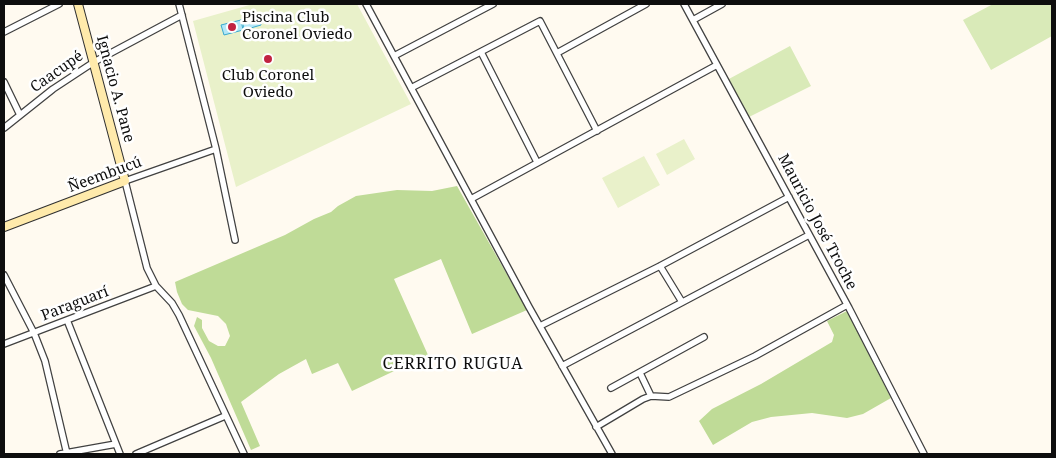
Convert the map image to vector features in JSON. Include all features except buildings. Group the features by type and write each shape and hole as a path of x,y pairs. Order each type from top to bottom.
{"street":[{"path":"4,32 59,4"},
{"name":"Ignacio A. Pane","path":"78,4 125,181"},
{"path":"179,4 216,149 235,240"},
{"path":"366,4 540,326 612,454"},
{"path":"394,56 493,4"},
{"path":"557,53 646,4"},
{"name":"Mauricio José Troche","path":"684,4 847,305 924,454"},
{"path":"692,20 722,4"},
{"name":"Caacupé","path":"4,128 53,90 94,62 182,14"},
{"path":"411,88 540,21 597,131"},
{"path":"481,52 537,162"},
{"path":"471,199 717,65"},
{"path":"4,82 20,115"},
{"name":"Ñeembucú","path":"4,227 216,149"},
{"path":"125,181 147,268 156,286 180,315 244,454"},
{"path":"540,326 660,266 789,197"},
{"path":"562,366 809,235"},
{"path":"660,266 682,302"},
{"path":"4,275 34,334 45,361 64,454 116,444"},
{"name":"Paraguarí","path":"4,344 156,286"},
{"path":"596,427 643,399 651,396 669,397 755,356 847,305"},
{"path":"67,320 120,454"},
{"path":"611,388 704,337"},
{"path":"640,373 651,396"},
{"path":"136,454 226,416"}],"green space":[{"path":"253,4 357,4 411,104 236,187 193,21"},
{"path":"993,4 1052,4 1052,36 991,70 963,20"},
{"path":"790,46 811,86 749,117 727,80"},
{"path":"684,139 695,159 667,175 656,154"},
{"path":"644,156 660,185 618,208 602,178"},
{"path":"457,186 527,310 472,334 441,259 394,279 428,355 352,391 338,363 312,374 306,359 279,374 241,402 260,446 251,450 211,358 194,326 197,317 202,320 202,328 209,341 218,346 225,346 230,336 226,324 218,316 188,310 182,304 175,282 285,235 331,212 356,196 397,190 432,191"},
{"path":"847,311 891,398 863,414 847,418 812,413 771,417 752,422 713,445 699,421 712,409 761,384 832,342 834,335 827,321"}],"water":[{"path":"258,15 261,25 244,30 242,19"},
{"name":"Piscina Club Coronel Oviedo","path":"241,20 243,30 224,35 221,25"}],"place":[{"name":"Piscina Club Coronel Oviedo","path":"232,27"},
{"name":"Club Coronel Oviedo","path":"268,59"}],"district":[{"name":"CERRITO RUGUA","path":"453,364"}]}
